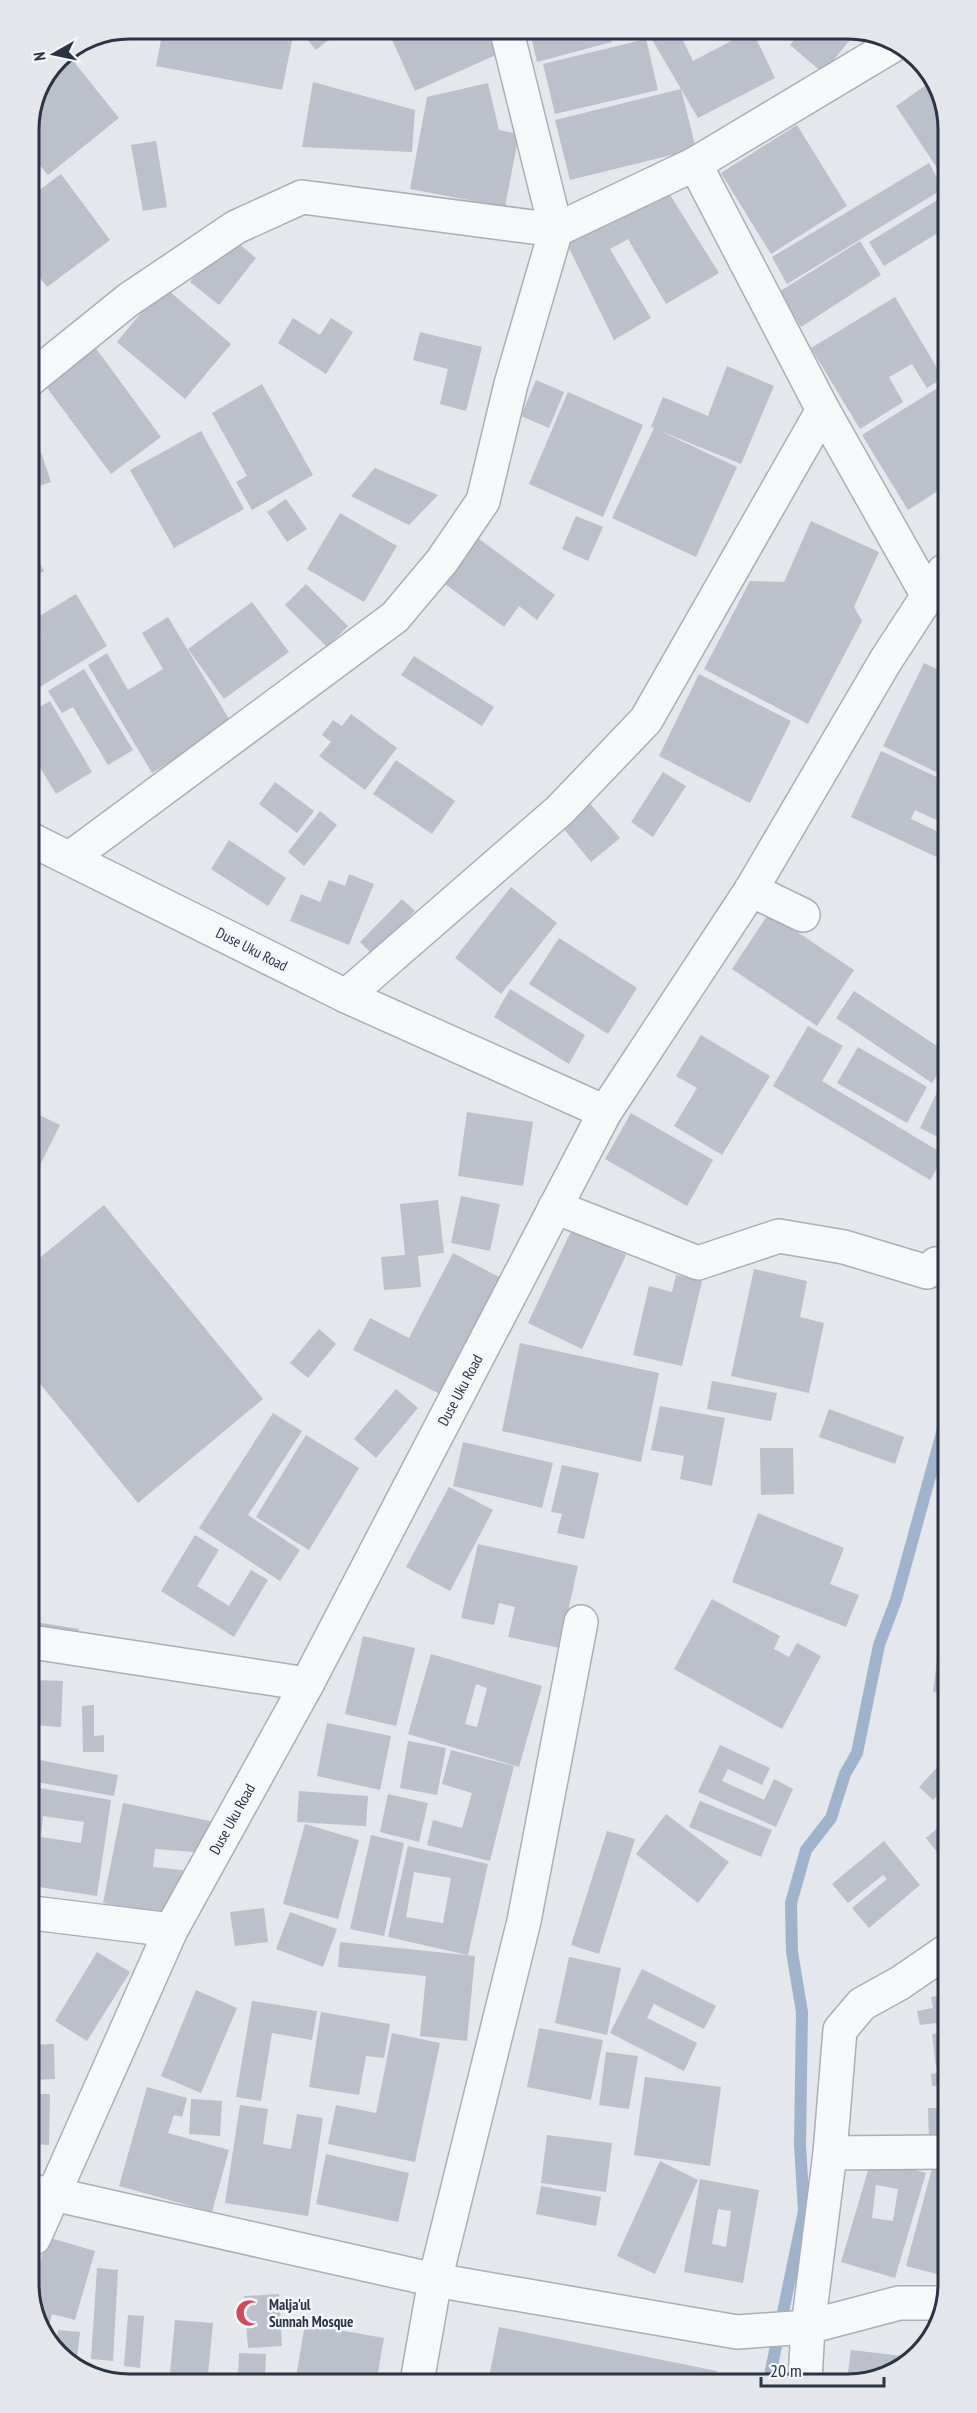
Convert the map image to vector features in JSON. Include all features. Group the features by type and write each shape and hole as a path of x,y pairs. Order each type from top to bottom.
{"street":[{"path":"70,858 395,616 442,561 483,501 511,384 556,230 509,39"},
{"path":"39,372 128,300 236,227 302,197 556,230 695,164 888,48"},
{"path":"605,1112 751,890 886,660 936,584 823,410 695,164"},
{"path":"346,996 560,810 646,720 823,410"},
{"name":"Duse Uku Road","path":"39,842 346,996 605,1112 307,1684 171,1930 43,2193 39,2213"},
{"path":"751,890 803,915"},
{"path":"555,1207 698,1263 780,1236 844,1247 927,1272 938,1264"},
{"path":"418,2374 435,2280 524,1921 581,1622"},
{"path":"39,1643 307,1684"},
{"path":"39,1914 171,1930"},
{"path":"805,2374 808,2327 830,2153 840,2030 862,2004 900,1983 938,1957"},
{"path":"830,2153 938,2152"},
{"path":"43,2193 435,2280 737,2332 808,2327 898,2304 936,2303"}],"building":[{"path":"161,39 292,39 282,90 156,66"},
{"path":"307,39 330,39 316,50"},
{"path":"392,39 490,39 496,55 415,91"},
{"path":"532,39 611,39 612,42 537,62"},
{"path":"646,39 658,90 555,114 543,64"},
{"path":"652,39 682,39 693,61 735,39 756,39 775,78 698,118"},
{"path":"795,39 851,39 823,73 790,45"},
{"path":"84,74 119,118 48,175 39,164 39,123 42,106 51,84 84,84"},
{"path":"313,82 415,110 412,152 302,147"},
{"path":"488,83 499,130 519,134 505,207 410,189 427,97"},
{"path":"926,85 929,89 937,117 938,169 896,106"},
{"path":"681,89 696,149 570,180 555,120"},
{"path":"797,125 847,206 771,254 721,173"},
{"path":"156,141 167,207 143,211 131,145"},
{"path":"929,163 938,180 938,192 787,284 772,257"},
{"path":"61,174 110,240 47,287 39,276 39,190"},
{"path":"665,187 719,273 666,304 628,239 610,249 651,318 614,340 566,242"},
{"path":"938,200 938,233 884,266 869,242"},
{"path":"228,235 256,258 219,305 190,282"},
{"path":"860,241 881,275 801,327 779,292"},
{"path":"163,286 231,344 185,399 117,342"},
{"path":"895,297 938,370 938,381 927,388 912,364 889,377 903,402 860,429 811,348"},
{"path":"293,318 320,335 331,318 353,332 326,374 278,343"},
{"path":"420,332 482,347 466,411 440,404 448,369 413,360"},
{"path":"92,343 161,437 111,474 42,381"},
{"path":"727,366 774,386 741,464 658,430 737,467 696,557 612,518 654,428 651,427 663,397 708,416"},
{"path":"536,380 564,392 549,428 521,416"},
{"path":"262,384 313,475 252,510 236,482 247,476 212,413"},
{"path":"938,388 938,491 908,510 862,435"},
{"path":"568,392 643,425 603,517 529,484"},
{"path":"201,431 244,509 174,548 130,470"},
{"path":"41,452 51,482 39,486 39,453"},
{"path":"375,468 438,495 409,525 351,496"},
{"path":"286,499 307,529 287,542 267,512"},
{"path":"340,513 397,546 364,602 307,569"},
{"path":"576,516 603,527 588,561 562,549"},
{"path":"811,521 879,552 854,607 862,621 808,724 704,669 750,581 784,582"},
{"path":"471,533 555,595 537,620 519,606 504,627 438,579"},
{"path":"39,562 44,571 39,574"},
{"path":"306,584 348,626 327,647 285,605"},
{"path":"76,594 107,646 39,688 39,636 41,635 39,616"},
{"path":"252,602 289,652 224,699 188,649"},
{"path":"168,617 232,724 152,773 88,665 107,653 128,690 163,669 142,633"},
{"path":"414,656 494,707 482,726 401,675"},
{"path":"924,663 938,670 938,773 883,746"},
{"path":"84,669 133,750 108,765 73,707 62,713 48,691"},
{"path":"699,674 791,721 750,803 659,756"},
{"path":"50,701 92,772 56,794 39,766 39,708"},
{"path":"351,714 397,748 365,790 319,756 331,742 322,735 333,720 342,726"},
{"path":"881,751 938,778 938,821 915,810 911,819 938,832 938,858 851,817"},
{"path":"396,760 455,801 432,834 373,794"},
{"path":"663,772 686,786 653,837 631,822"},
{"path":"275,782 314,811 297,833 259,804"},
{"path":"586,799 620,838 591,862 559,823"},
{"path":"320,811 337,825 304,866 288,852"},
{"path":"229,840 286,878 268,906 211,869"},
{"path":"349,874 374,884 349,945 290,921 301,894 320,902 329,880 345,886"},
{"path":"511,887 557,923 501,994 455,958"},
{"path":"402,899 415,911 372,954 360,942"},
{"path":"769,913 854,970 817,1026 732,969"},
{"path":"559,938 637,988 608,1034 529,984"},
{"path":"510,989 585,1035 569,1064 494,1017"},
{"path":"854,991 938,1047 938,1074 932,1083 836,1018"},
{"path":"808,1026 843,1046 822,1081 938,1151 938,1167 930,1180 773,1086"},
{"path":"701,1035 770,1076 722,1155 674,1126 697,1088 676,1076"},
{"path":"858,1047 927,1087 907,1123 837,1083"},
{"path":"938,1090 938,1137 920,1128"},
{"path":"467,1112 533,1122 523,1186 458,1176"},
{"path":"631,1113 713,1160 687,1206 605,1159"},
{"path":"39,1115 60,1125 39,1167"},
{"path":"461,1196 500,1204 490,1251 451,1243"},
{"path":"438,1200 444,1253 418,1256 421,1287 384,1290 381,1257 405,1255 400,1204"},
{"path":"104,1205 263,1399 138,1503 39,1383 39,1258"},
{"path":"572,1229 626,1255 582,1349 528,1323"},
{"path":"453,1253 501,1278 442,1395 353,1350 370,1318 409,1338"},
{"path":"754,1269 807,1281 800,1317 824,1323 809,1393 731,1376"},
{"path":"676,1275 702,1281 682,1366 633,1355 649,1286 672,1292"},
{"path":"319,1329 336,1344 308,1378 290,1363"},
{"path":"520,1343 659,1373 641,1462 502,1431"},
{"path":"712,1381 777,1393 771,1421 707,1409"},
{"path":"396,1389 418,1408 376,1458 354,1439"},
{"path":"660,1406 725,1418 712,1486 680,1479 684,1456 651,1450"},
{"path":"829,1409 904,1437 895,1464 819,1437"},
{"path":"273,1413 302,1431 248,1515 300,1550 280,1581 199,1528"},
{"path":"306,1435 359,1468 309,1550 256,1517"},
{"path":"463,1442 553,1463 542,1508 453,1486"},
{"path":"760,1448 793,1448 794,1494 761,1495"},
{"path":"562,1465 599,1473 584,1539 557,1533 562,1514 551,1512"},
{"path":"449,1487 493,1510 450,1591 406,1567"},
{"path":"758,1513 844,1548 830,1584 859,1595 846,1627 732,1582"},
{"path":"195,1535 219,1550 197,1586 229,1606 251,1570 268,1580 234,1637 161,1591"},
{"path":"478,1544 578,1566 560,1648 508,1637 515,1607 499,1603 494,1625 461,1618"},
{"path":"712,1599 780,1636 774,1649 789,1657 797,1643 821,1656 782,1729 674,1669"},
{"path":"39,1622 79,1629 76,1646 39,1640"},
{"path":"363,1636 415,1648 396,1726 345,1714"},
{"path":"938,1653 938,1692 933,1692"},
{"path":"431,1654 542,1686 519,1767 408,1734","holes":["476,1684 487,1688 477,1727 465,1724"]},
{"path":"39,1680 63,1681 61,1727 39,1725"},
{"path":"94,1705 94,1736 104,1735 104,1752 83,1752 82,1706"},
{"path":"327,1723 391,1736 380,1790 317,1776"},
{"path":"408,1741 446,1748 437,1795 400,1788"},
{"path":"720,1745 770,1768 762,1785 728,1769 722,1781 764,1800 774,1779 793,1789 776,1827 698,1792"},
{"path":"451,1750 514,1766 490,1861 427,1845 433,1820 462,1828 472,1793 442,1784"},
{"path":"39,1760 118,1775 114,1796 39,1782"},
{"path":"938,1767 938,1795 933,1800 919,1787"},
{"path":"39,1788 111,1800 97,1896 39,1887","holes":["43,1816 84,1822 81,1843 41,1837"]},
{"path":"299,1791 368,1796 366,1826 297,1822"},
{"path":"388,1794 428,1803 419,1842 380,1832"},
{"path":"700,1801 772,1830 761,1857 689,1827"},
{"path":"123,1803 215,1822 195,1921 103,1903","holes":["155,1849 194,1852 192,1871 153,1867"]},
{"path":"666,1814 729,1862 698,1903 636,1854"},
{"path":"305,1824 359,1840 338,1919 283,1904"},
{"path":"938,1828 938,1853 926,1838"},
{"path":"607,1831 635,1839 599,1954 571,1945"},
{"path":"371,1835 404,1843 384,1936 350,1929"},
{"path":"884,1841 920,1885 869,1928 852,1908 887,1879 883,1875 848,1903 832,1884"},
{"path":"408,1846 488,1864 468,1955 388,1937","holes":["414,1872 451,1878 443,1923 406,1917"]},
{"path":"264,1908 268,1942 235,1946 230,1912"},
{"path":"290,1912 337,1929 323,1967 276,1949"},
{"path":"340,1942 475,1956 467,2041 420,2036 426,1976 338,1967"},
{"path":"97,1952 130,1972 87,2041 55,2021"},
{"path":"569,1957 621,1968 607,2035 555,2023"},
{"path":"642,1969 716,2006 704,2029 654,2004 647,2018 697,2043 684,2071 610,2033"},
{"path":"196,1990 237,2008 201,2093 161,2076"},
{"path":"938,1996 937,2033 936,2023 920,2025 917,2011 933,2008 931,1997"},
{"path":"252,2001 317,2011 312,2040 272,2033 261,2101 236,2097"},
{"path":"321,2012 390,2024 384,2058 366,2056 359,2095 309,2087"},
{"path":"539,2028 603,2040 591,2100 527,2087"},
{"path":"392,2033 440,2043 415,2162 328,2144 336,2105 376,2113"},
{"path":"938,2033 938,2067 936,2067 932,2034"},
{"path":"54,2044 55,2079 39,2080 39,2045"},
{"path":"606,2052 638,2056 629,2109 599,2105"},
{"path":"938,2073 938,2085 932,2086 931,2074"},
{"path":"645,2077 721,2087 710,2166 634,2155"},
{"path":"147,2087 187,2098 182,2117 174,2115 168,2133 229,2150 212,2212 119,2186"},
{"path":"39,2094 50,2094 49,2145 39,2144"},
{"path":"191,2099 222,2101 220,2136 189,2134"},
{"path":"240,2105 268,2109 263,2144 291,2149 297,2114 323,2118 308,2216 225,2203"},
{"path":"928,2108 938,2108 938,2142 929,2142"},
{"path":"547,2135 612,2143 606,2192 541,2183"},
{"path":"326,2154 409,2173 398,2222 316,2204"},
{"path":"872,2157 926,2173 895,2278 841,2262","holes":["876,2185 898,2189 893,2221 872,2218"]},
{"path":"935,2157 938,2157 938,2274 906,2266"},
{"path":"660,2161 698,2180 655,2274 617,2256"},
{"path":"700,2179 759,2190 743,2283 684,2272","holes":["718,2209 731,2211 726,2247 712,2244"]},
{"path":"541,2186 601,2197 596,2226 536,2214"},
{"path":"47,2237 95,2251 75,2320 52,2314 49,2326 40,2296 39,2267"},
{"path":"97,2268 118,2270 113,2361 91,2359"},
{"path":"279,2294 282,2346 248,2348 244,2296"},
{"path":"128,2315 144,2316 140,2368 124,2366"},
{"path":"175,2320 213,2323 208,2374 170,2374"},
{"path":"305,2324 384,2338 378,2374 297,2374"},
{"path":"499,2327 717,2371 716,2374 490,2374"},
{"path":"58,2330 80,2332 77,2357 65,2348 57,2338"},
{"path":"851,2350 902,2356 877,2369 848,2374"},
{"path":"239,2353 266,2354 265,2374 238,2374"}],"waterway":[{"path":"770,2374 804,2211 800,2145 802,2012 792,1952 791,1903 806,1850 831,1818 845,1774 857,1753 879,1645 896,1600 938,1447"}],"place":[{"name":"Malja'ul Sunnah Mosque","path":"249,2313"}]}
